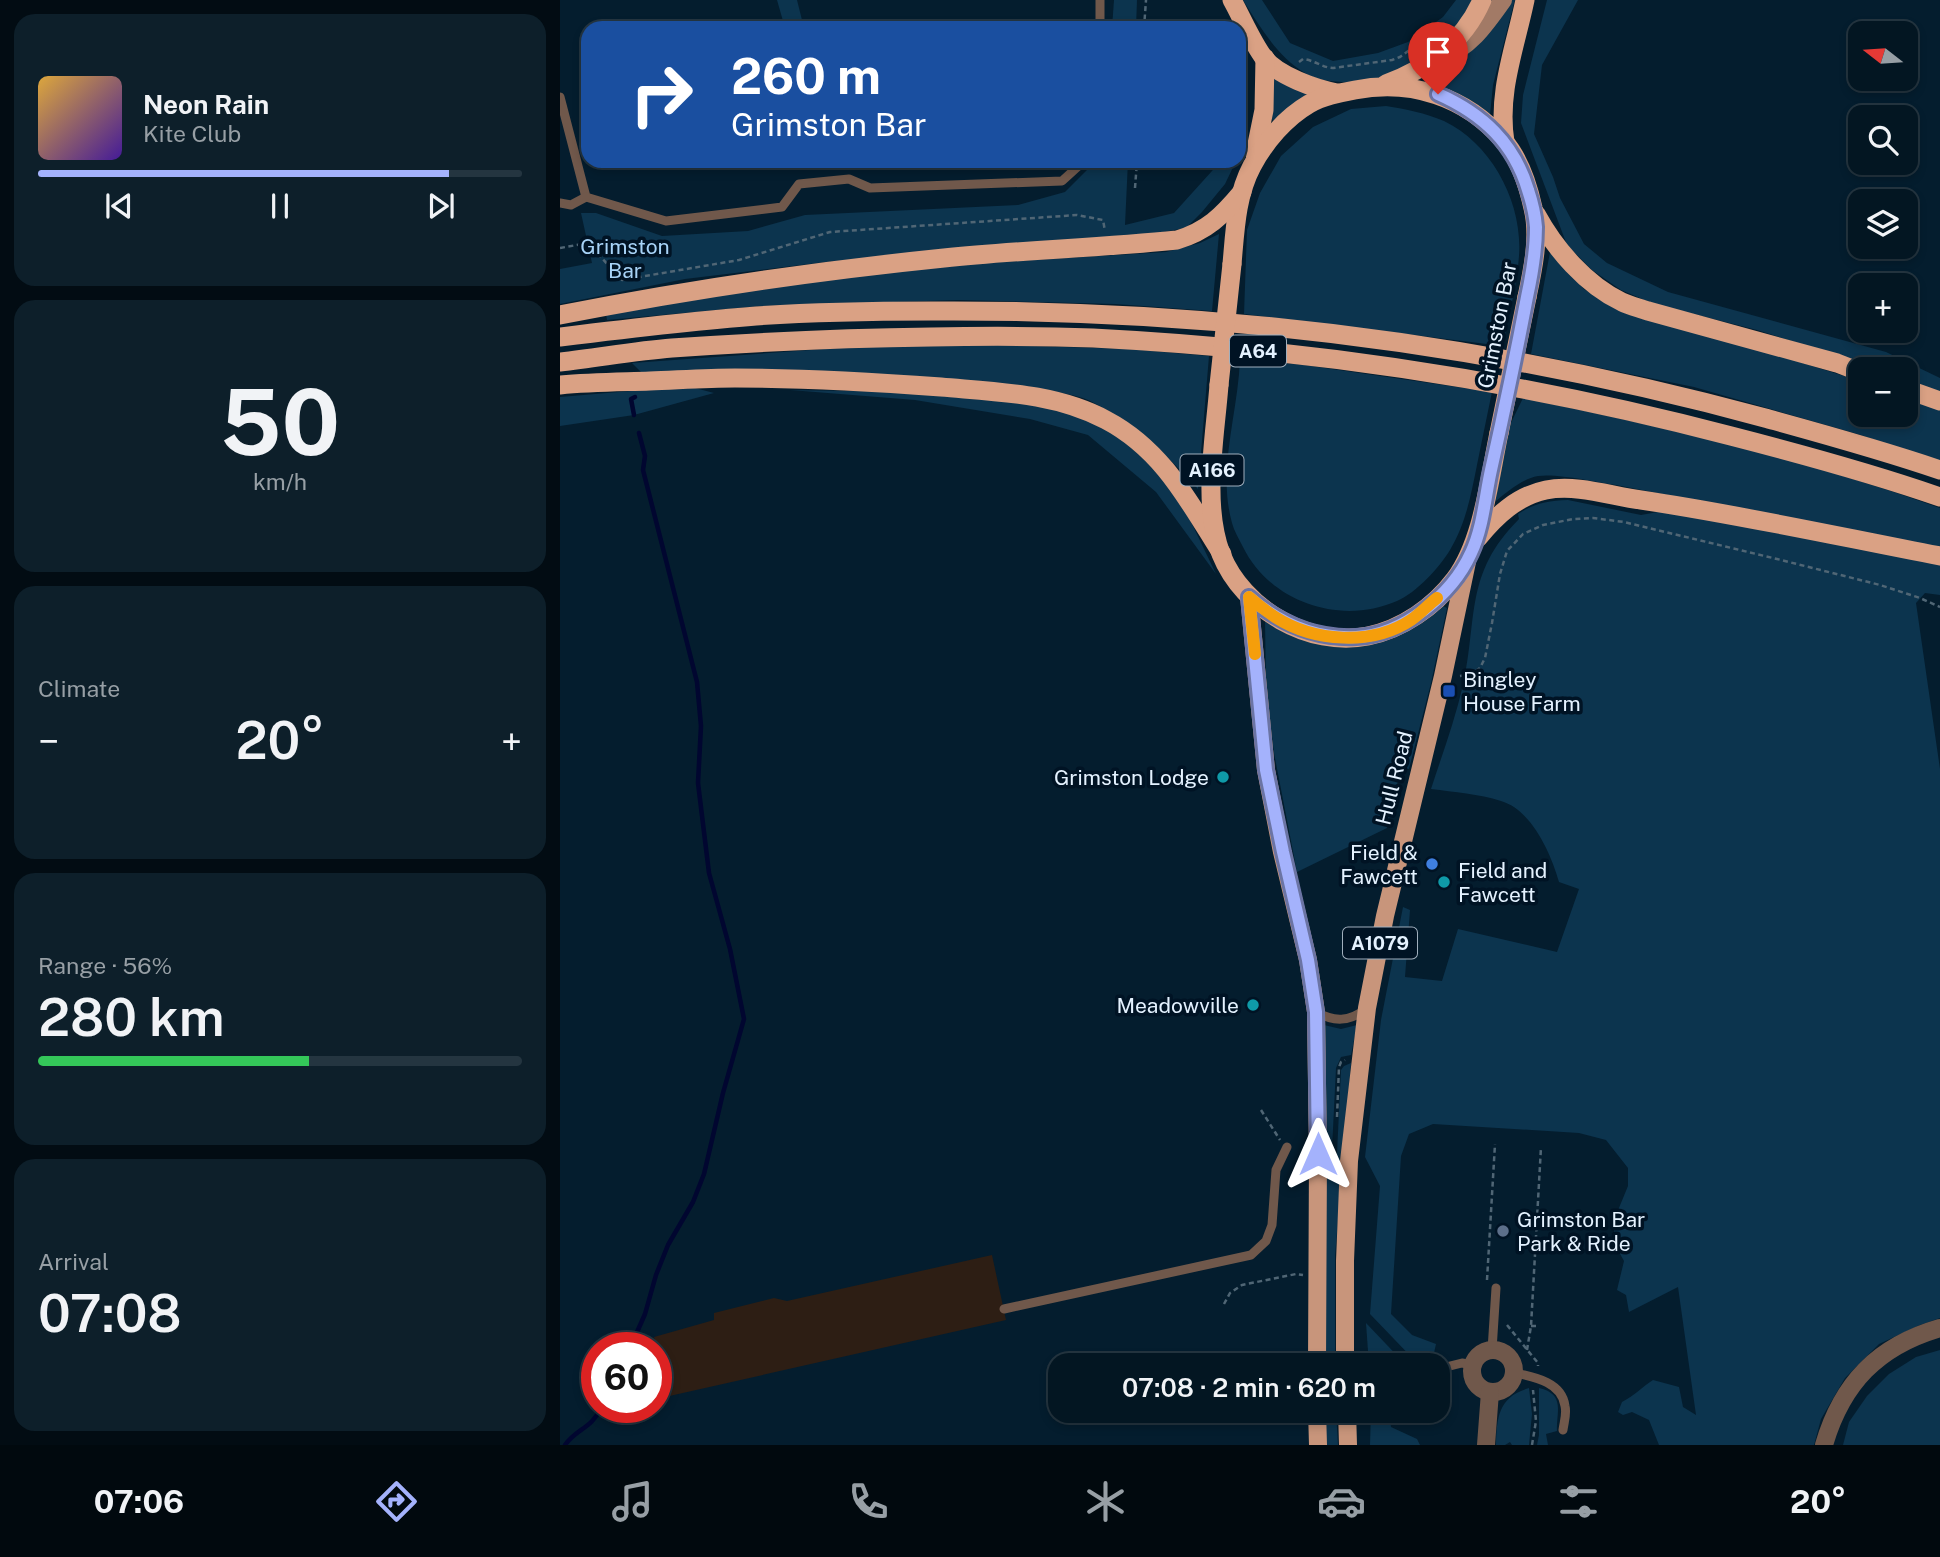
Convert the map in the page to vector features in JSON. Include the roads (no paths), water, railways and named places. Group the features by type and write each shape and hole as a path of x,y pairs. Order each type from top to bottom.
{"highway":[{"name":"A166","path":"1232,0 1244,21"},
{"path":"1378,87 1426,66 1455,41 1471,22 1482,0"},
{"path":"1505,142 1502,100 1525,0"},
{"name":"A166","path":"1246,25 1265,58 1289,76 1325,91 1337,93"},
{"name":"A166","path":"1253,164 1264,110 1265,58"},
{"name":"Grimston Bar","path":"1378,87 1407,88 1438,94 1477,115 1505,142 1520,168 1534,210 1535,246 1499,433 1472,550 1445,592 1411,620 1366,637 1343,638 1301,629 1275,617 1249,597 1222,554 1214,527 1211,500 1219,385 1237,213 1242,191 1253,164 1273,135 1297,112 1311,103 1337,93 1378,87"},
{"path":"560,315 739,282 946,258 1177,240 1194,235 1215,221 1242,191"},
{"path":"1534,210 1551,240 1564,256 1580,272 1621,302 1848,367"},
{"name":"A64","path":"560,337 665,323 842,311 1008,311 1130,315 1308,330 1553,368 1688,397 1940,470"},
{"name":"A64","path":"560,362 668,349 761,343 851,338 995,336 1104,339 1302,355 1398,367 1532,390 1672,420 1817,458 1940,497"},
{"path":"560,385 733,377 799,379 884,382 991,391 1057,401 1107,420 1150,451 1169,471 1222,554"},
{"path":"1918,393 1940,401"},
{"path":"1472,550 1504,510 1535,493 1563,488 1685,506 1940,556"}],"main road":[{"path":"1426,66 1469,43 1503,0"},
{"name":"Hull Road","path":"1345,1353 1349,1161 1367,1008 1385,916 1472,550"},
{"path":"1249,597 1266,770 1308,960 1316,1012 1317,1353"},
{"path":"1317,1423 1318,1445"},
{"path":"1347,1423 1348,1445"}],"street":[{"path":"1824,1445 1830,1423 1846,1393 1871,1364 1916,1335 1940,1328"},
{"path":"1499,1350 1511,1359 1515,1373 1513,1380 1503,1390 1490,1392 1479,1387 1473,1377 1473,1365 1480,1354 1499,1350"},
{"path":"1486,1445 1490,1392"}],"lane":[{"path":"1100,0 1100,21"},
{"path":"560,97 586,197"},
{"path":"560,203 572,205 586,197 666,221 782,207 799,184 849,179 870,188 1062,181 1076,168"},
{"path":"1316,1012 1328,1018 1342,1019 1356,1016 1367,1008"},
{"path":"1004,1308 1251,1255 1266,1241 1272,1225 1276,1170 1287,1147"},
{"path":"1491,1287 1492,1350"},
{"path":"1450,1366 1462,1363 1473,1365"},
{"path":"1515,1373 1536,1378 1556,1388 1565,1404 1563,1430"}],"waterway":[{"path":"634,415 631,399 635,397"},
{"path":"637,1332 668,1245 693,1202 704,1174 744,1019 730,949 709,873 698,783 701,726 697,682 643,470 645,456 639,433"},
{"path":"565,1445 590,1423"}],"place":[{"name":"Bingley House Farm","path":"1449,691"},
{"name":"Grimston Lodge","path":"1223,777"},
{"name":"Field & Fawcett","path":"1432,864"},
{"name":"Field and Fawcett","path":"1444,882"},
{"name":"Meadowville","path":"1253,1005"},
{"name":"Grimston Bar Park & Ride","path":"1503,1231"}]}
